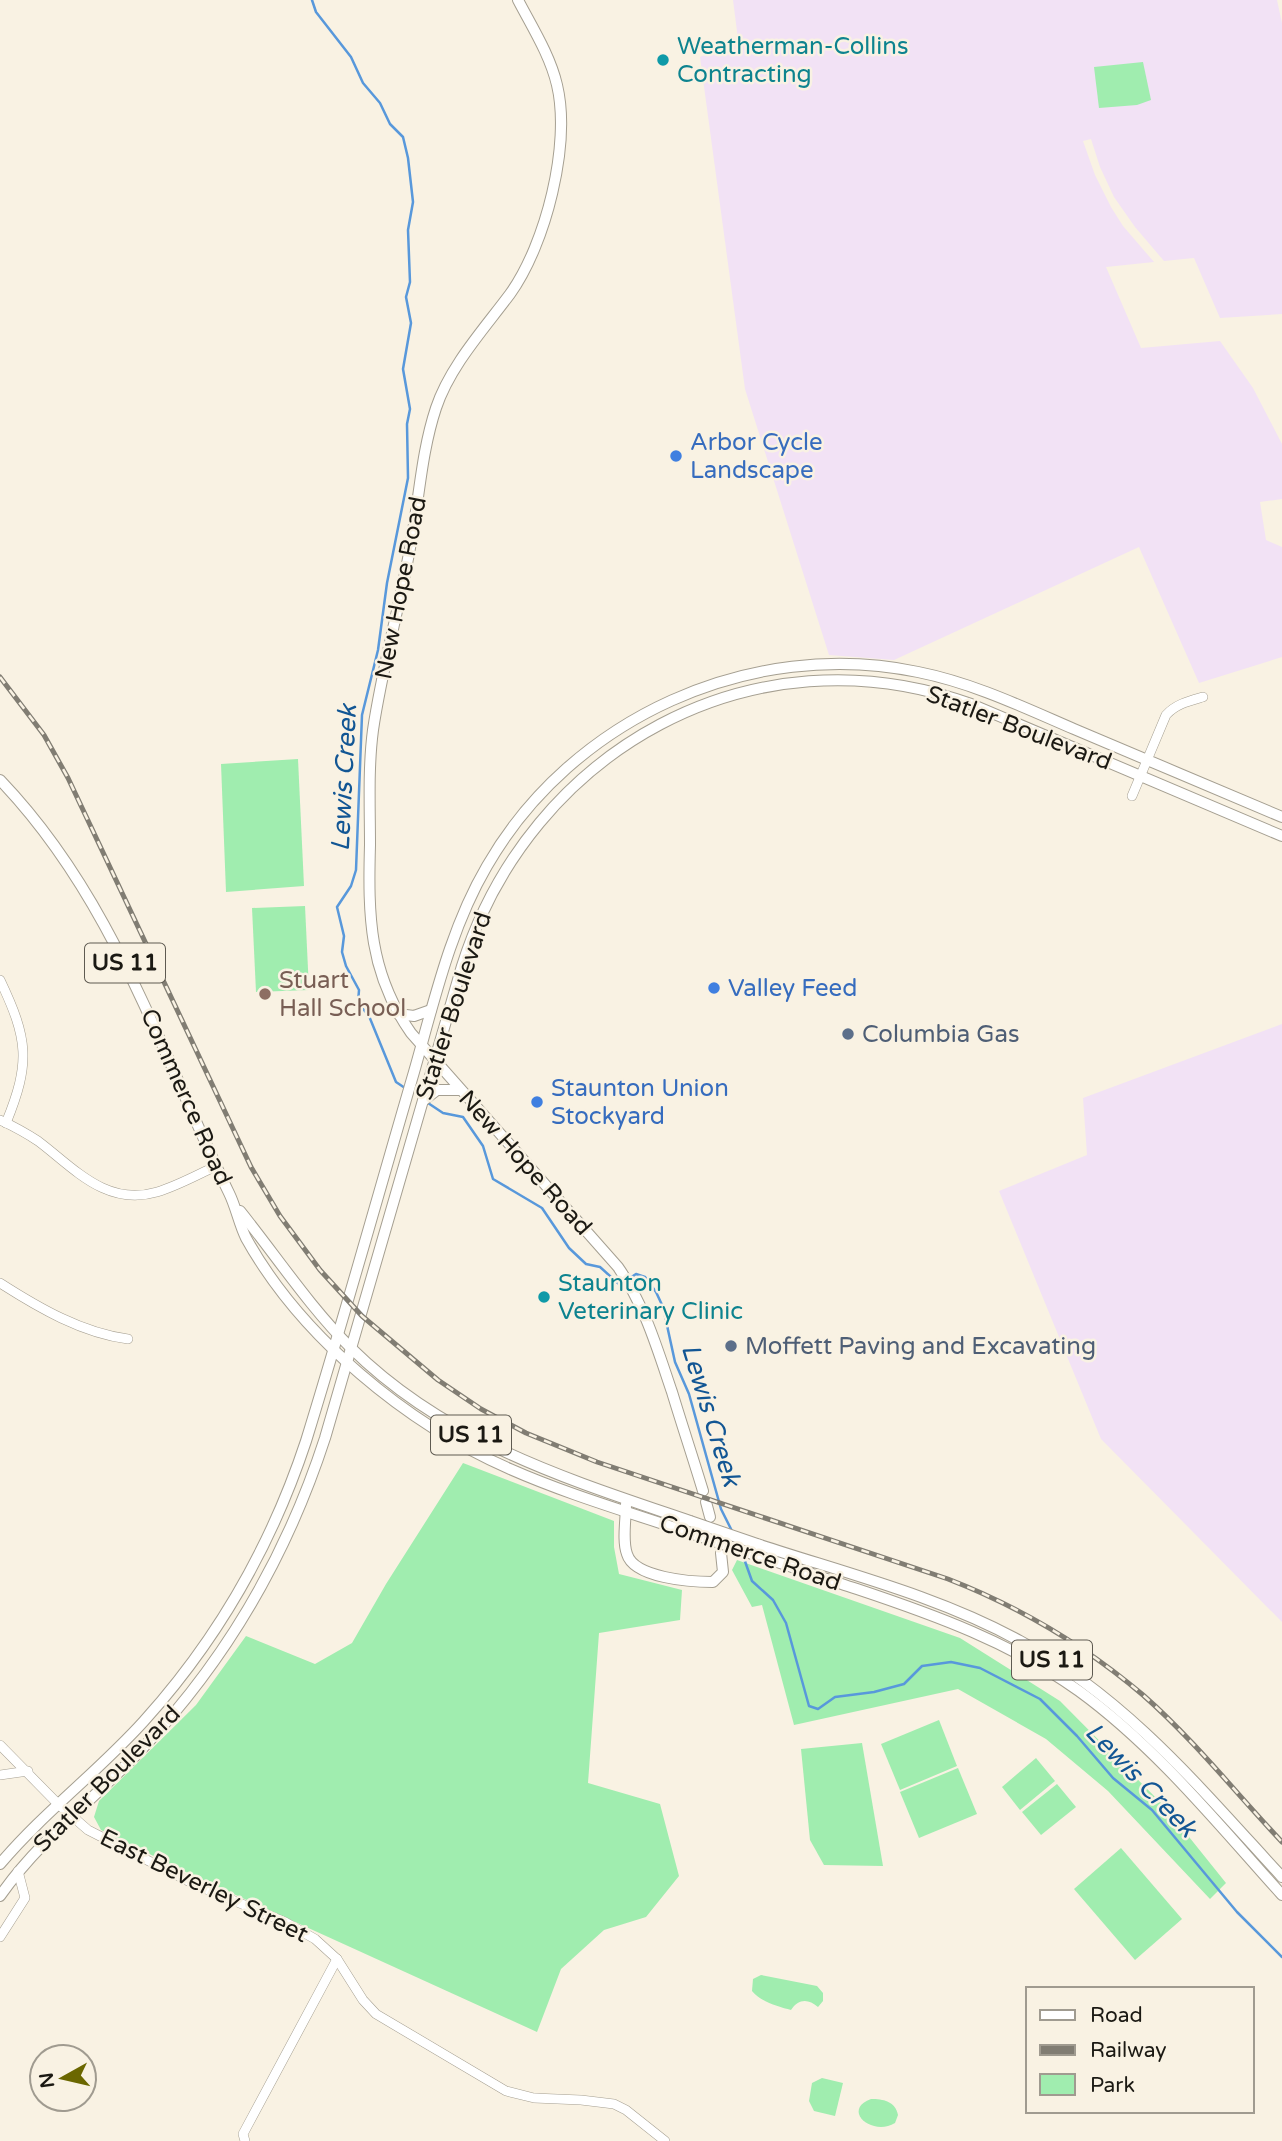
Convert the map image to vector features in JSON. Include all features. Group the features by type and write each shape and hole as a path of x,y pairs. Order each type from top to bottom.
{"main road":[{"name":"New Hope Road","path":"519,0 550,64 559,94 560,133 551,196 527,266 456,370 436,408 426,447 410,549 373,731 369,912 378,968 398,1014 433,1067 459,1090 626,1280 646,1315 710,1517"},
{"name":"Statler Boulevard","path":"0,1864 144,1721 179,1680 227,1612 258,1556 286,1495 310,1428 431,1010 460,920 472,892 500,844 534,801 578,758 620,727 656,707 708,685 756,672 801,666 861,664 906,669 982,690 1282,817"},
{"name":"Statler Boulevard","path":"0,1895 42,1844 137,1754 204,1676 248,1609 280,1551 306,1492 348,1361 475,929 493,890 523,841 561,797 605,759 651,729 694,709 752,691 804,683 858,682 909,687 971,704 1282,836"},
{"name":"Commerce Road","path":"0,780 56,846 102,918 144,1003 235,1205 245,1235 296,1310 348,1361 404,1408 471,1450 547,1484 690,1521 955,1610 1000,1630 1045,1655 1092,1687 1143,1729 1282,1877"},
{"path":"398,1014 414,1016 431,1010"},
{"path":"424,1100 432,1093 445,1089 459,1090"},
{"name":"Commerce Road","path":"235,1205 295,1285 338,1333 406,1394 485,1443 626,1506 693,1534 951,1622 1004,1646 1058,1677 1104,1710 1156,1757 1282,1895"},
{"path":"626,1506 626,1553 629,1561 639,1570 713,1582 723,1572 721,1553"}],"street":[{"path":"1132,796 1166,715 1183,703 1203,697"},
{"path":"0,980 18,1017 24,1050 22,1080 3,1122 38,1142 80,1177 117,1193 157,1192 216,1166"},
{"path":"0,1283 52,1313 103,1336 128,1339"},
{"name":"East Beverley Street","path":"0,1745 58,1804 88,1830 212,1892 303,1931 337,1959 363,2000 376,2014 506,2091 534,2098 614,2104 626,2110 665,2141"},
{"path":"0,1775 28,1771"},
{"path":"0,1937 25,1898 18,1871"},
{"path":"245,2141 243,2134 337,1959"}],"shaded area":[{"path":"733,0 1277,0 1282,23 1282,314 1220,318 1194,258 1164,261 1114,197 1091,139 1083,141 1095,175 1111,207 1123,226 1154,262 1106,267 1141,348 1220,341 1253,388 1282,444 1282,499 1260,502 1266,540 1282,547 1282,657 1199,683 1139,547 894,660 829,655 745,389 700,57 738,39"},
{"path":"1282,1024 1282,1622 1101,1439 999,1191 1087,1155 1083,1098"}],"green space":[{"path":"1143,62 1151,100 1137,105 1099,108 1094,67"},
{"path":"298,759 304,886 226,892 221,764"},
{"path":"305,906 309,990 256,992 252,908"},
{"path":"463,1463 614,1521 614,1547 619,1574 682,1590 680,1620 599,1633 588,1783 660,1804 679,1876 646,1917 604,1930 561,1969 537,2032 194,1876 101,1830 94,1817 99,1801 196,1705 246,1636 315,1664 352,1643"},
{"path":"737,1560 960,1638 1060,1701 1165,1807 1226,1883 1210,1899 1108,1791 1046,1739 958,1689 794,1725 762,1605 752,1607 732,1570"},
{"path":"939,1720 957,1766 900,1790 881,1744"},
{"path":"862,1743 883,1866 824,1865 810,1840 801,1749"},
{"path":"1036,1758 1055,1781 1020,1810 1002,1787"},
{"path":"958,1768 977,1814 919,1838 900,1792"},
{"path":"1057,1784 1076,1807 1041,1835 1022,1812"},
{"path":"1121,1848 1182,1919 1135,1960 1074,1889"},
{"path":"761,1975 817,1986 823,1993 823,2001 818,2007 811,2002 800,2002 791,2010 770,2004 752,1991 753,1979"},
{"path":"822,2078 843,2083 835,2116 814,2111 809,2101 812,2083"},
{"path":"871,2099 884,2100 894,2107 898,2115 895,2123 877,2127 863,2120 859,2109"}],"waterway":[{"name":"Lewis Creek","path":"312,0 316,12 351,57 363,83 380,103 390,124 403,137 413,202 408,230 410,282 406,297 411,323 403,369 410,409 407,424 408,478 387,583 378,650 362,715 356,870 351,886 337,907 344,936 342,952 359,990 358,1003 369,1016 396,1082 405,1088"},
{"name":"Lewis Creek","path":"428,1103 443,1113 463,1117 483,1146 493,1179 542,1208 569,1248 586,1264 600,1267 620,1285 625,1282"},
{"name":"Lewis Creek","path":"630,1278 636,1274 645,1277 663,1307 675,1362 689,1394 721,1509 732,1531"},
{"name":"Lewis Creek","path":"742,1553 752,1581 773,1600 786,1623 809,1706 818,1709 835,1697 874,1692 904,1684 922,1666 951,1662 980,1668 1040,1699 1113,1778 1152,1810 1237,1912 1282,1957"}],"railway":[{"path":"0,677 44,735 68,778 251,1167 280,1216 320,1270 362,1316 438,1380 481,1409 526,1433 597,1462 948,1579 1026,1615 1098,1660 1143,1695 1197,1748 1282,1842"}],"place":[{"name":"Weatherman-Collins Contracting","path":"663,60"},
{"name":"Arbor Cycle Landscape","path":"676,456"},
{"name":"Valley Feed","path":"714,988"},
{"name":"Stuart Hall School","path":"265,994"},
{"name":"Columbia Gas","path":"848,1034"},
{"name":"Staunton Union Stockyard","path":"537,1102"},
{"name":"Staunton Veterinary Clinic","path":"544,1297"},
{"name":"Moffett Paving and Excavating","path":"731,1346"}]}
